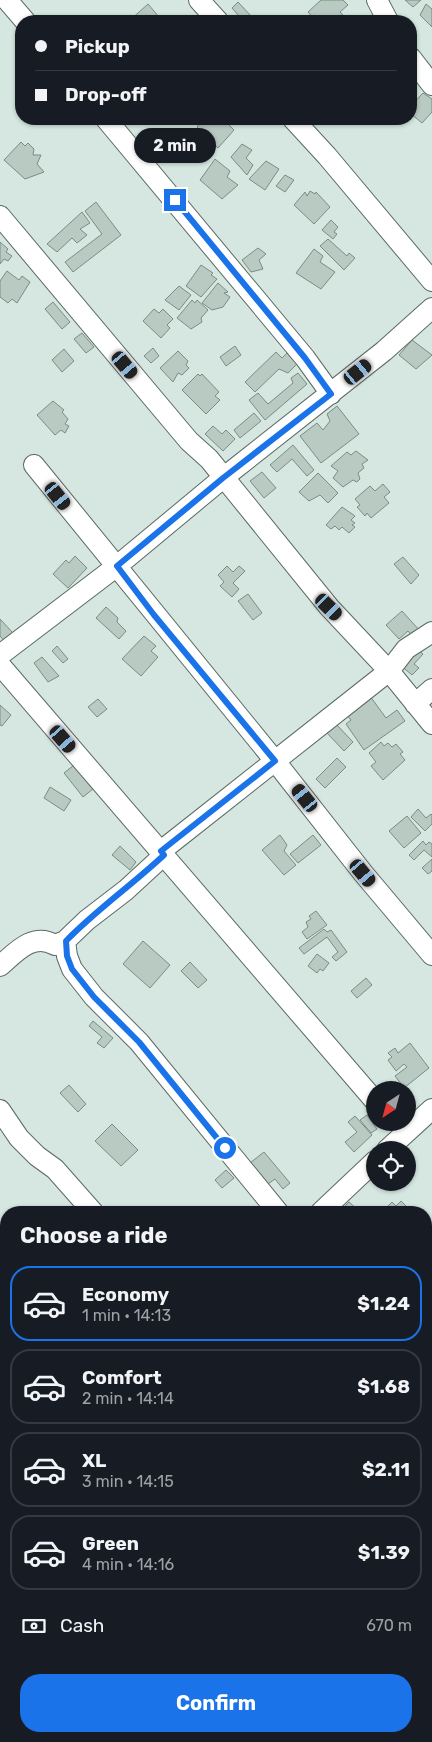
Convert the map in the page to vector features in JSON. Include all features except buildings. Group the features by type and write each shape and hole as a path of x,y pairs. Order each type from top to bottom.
{"street":[{"path":"7,0 20,15"},
{"path":"199,0 213,15"},
{"path":"377,0 385,15"},
{"path":"417,66 432,85"},
{"path":"111,125 305,358 331,394"},
{"path":"299,125 328,156 432,281"},
{"path":"0,216 182,433 210,459 223,478 329,607 389,670 414,704 432,724"},
{"path":"0,655 117,566 223,478 384,351 432,308"},
{"path":"34,465 95,542 117,566 154,615 275,761 363,873 432,955"},
{"path":"0,966 36,940 46,940 55,945 66,941 87,920 126,890 162,853 389,670 406,649 432,632"},
{"path":"0,665 366,1091"},
{"path":"414,704 432,689"},
{"path":"66,941 67,956 72,969 94,997 139,1042 273,1206"},
{"path":"416,1118 432,1109"},
{"path":"0,1110 19,1138 61,1175 88,1206"},
{"path":"327,1206 366,1170"}],"route":[{"path":"175,200 305,358 331,394 223,478 117,566 154,615 275,761 161,851 164,855 126,890 87,920 66,941 67,956 72,969 94,997 139,1042 225,1148"}]}
